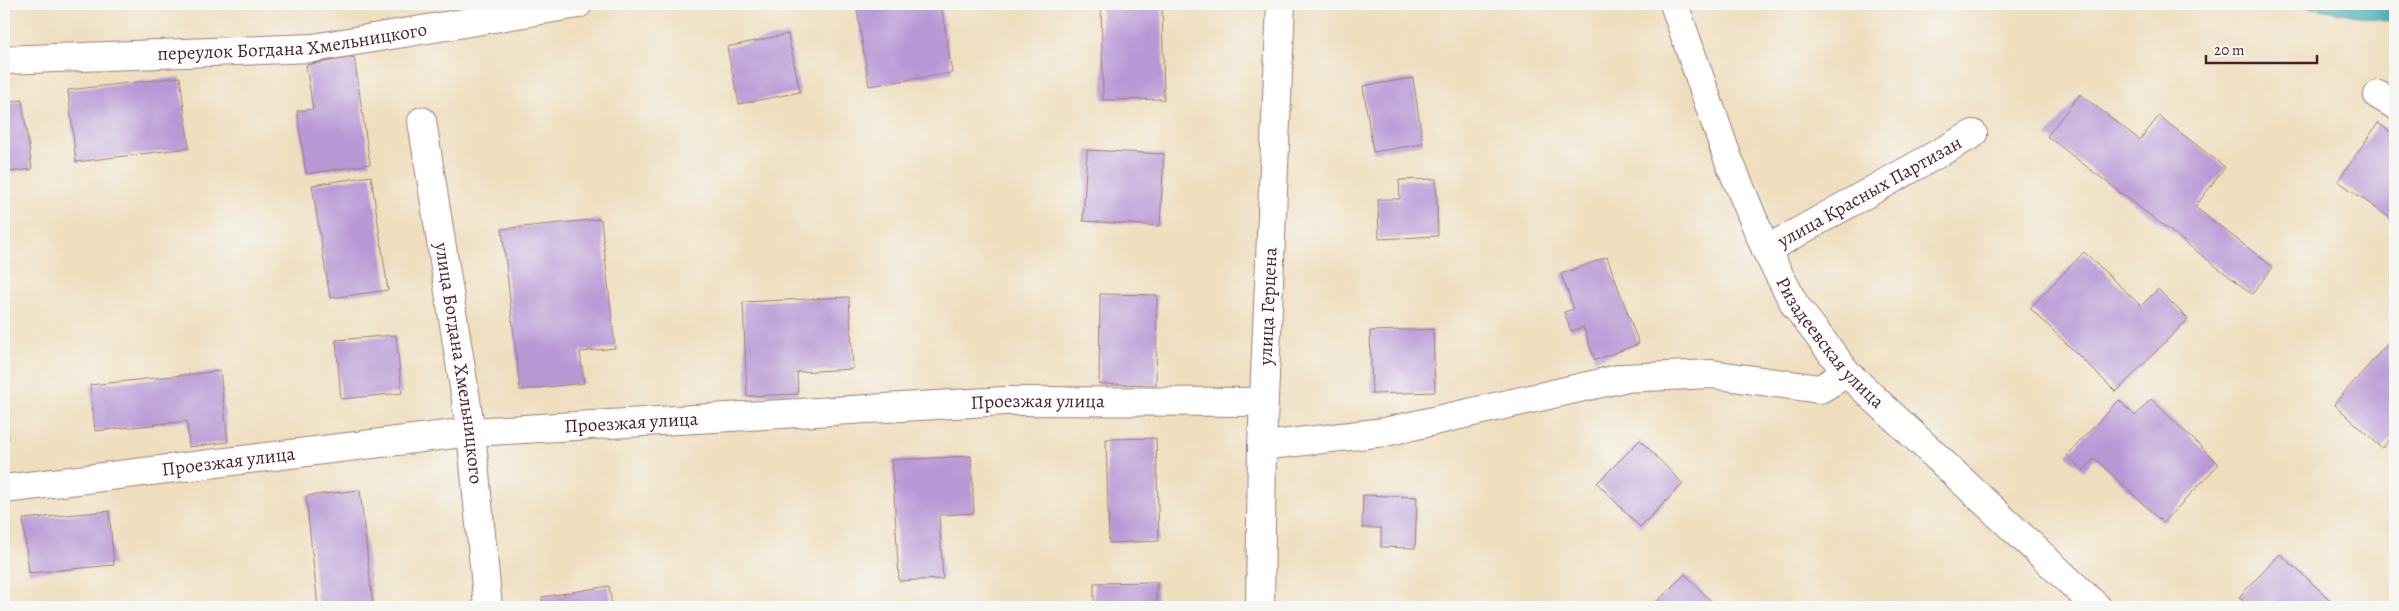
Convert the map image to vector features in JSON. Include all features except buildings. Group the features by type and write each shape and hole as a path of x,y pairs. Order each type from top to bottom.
{"street":[{"name":"переулок Богдана Хмельницкого","path":"4,60 314,48 578,4"},
{"name":"улица Герцена","path":"1260,607 1262,446 1281,4"},
{"name":"Ризадеевская улица","path":"1674,4 1727,156 1766,250 1795,305 1847,373 2097,607"},
{"name":"улица Богдана Хмельницкого","path":"422,121 470,432 488,607"},
{"name":"улица Красных Партизан","path":"1766,250 1972,134"},
{"path":"1262,446 1385,432 1623,378 1711,374 1820,388 1847,373"},
{"name":"Проезжая улица","path":"4,489 470,432 1005,402 1264,402"}],"water":[{"path":"2293,4 2395,4 2395,23"}]}
